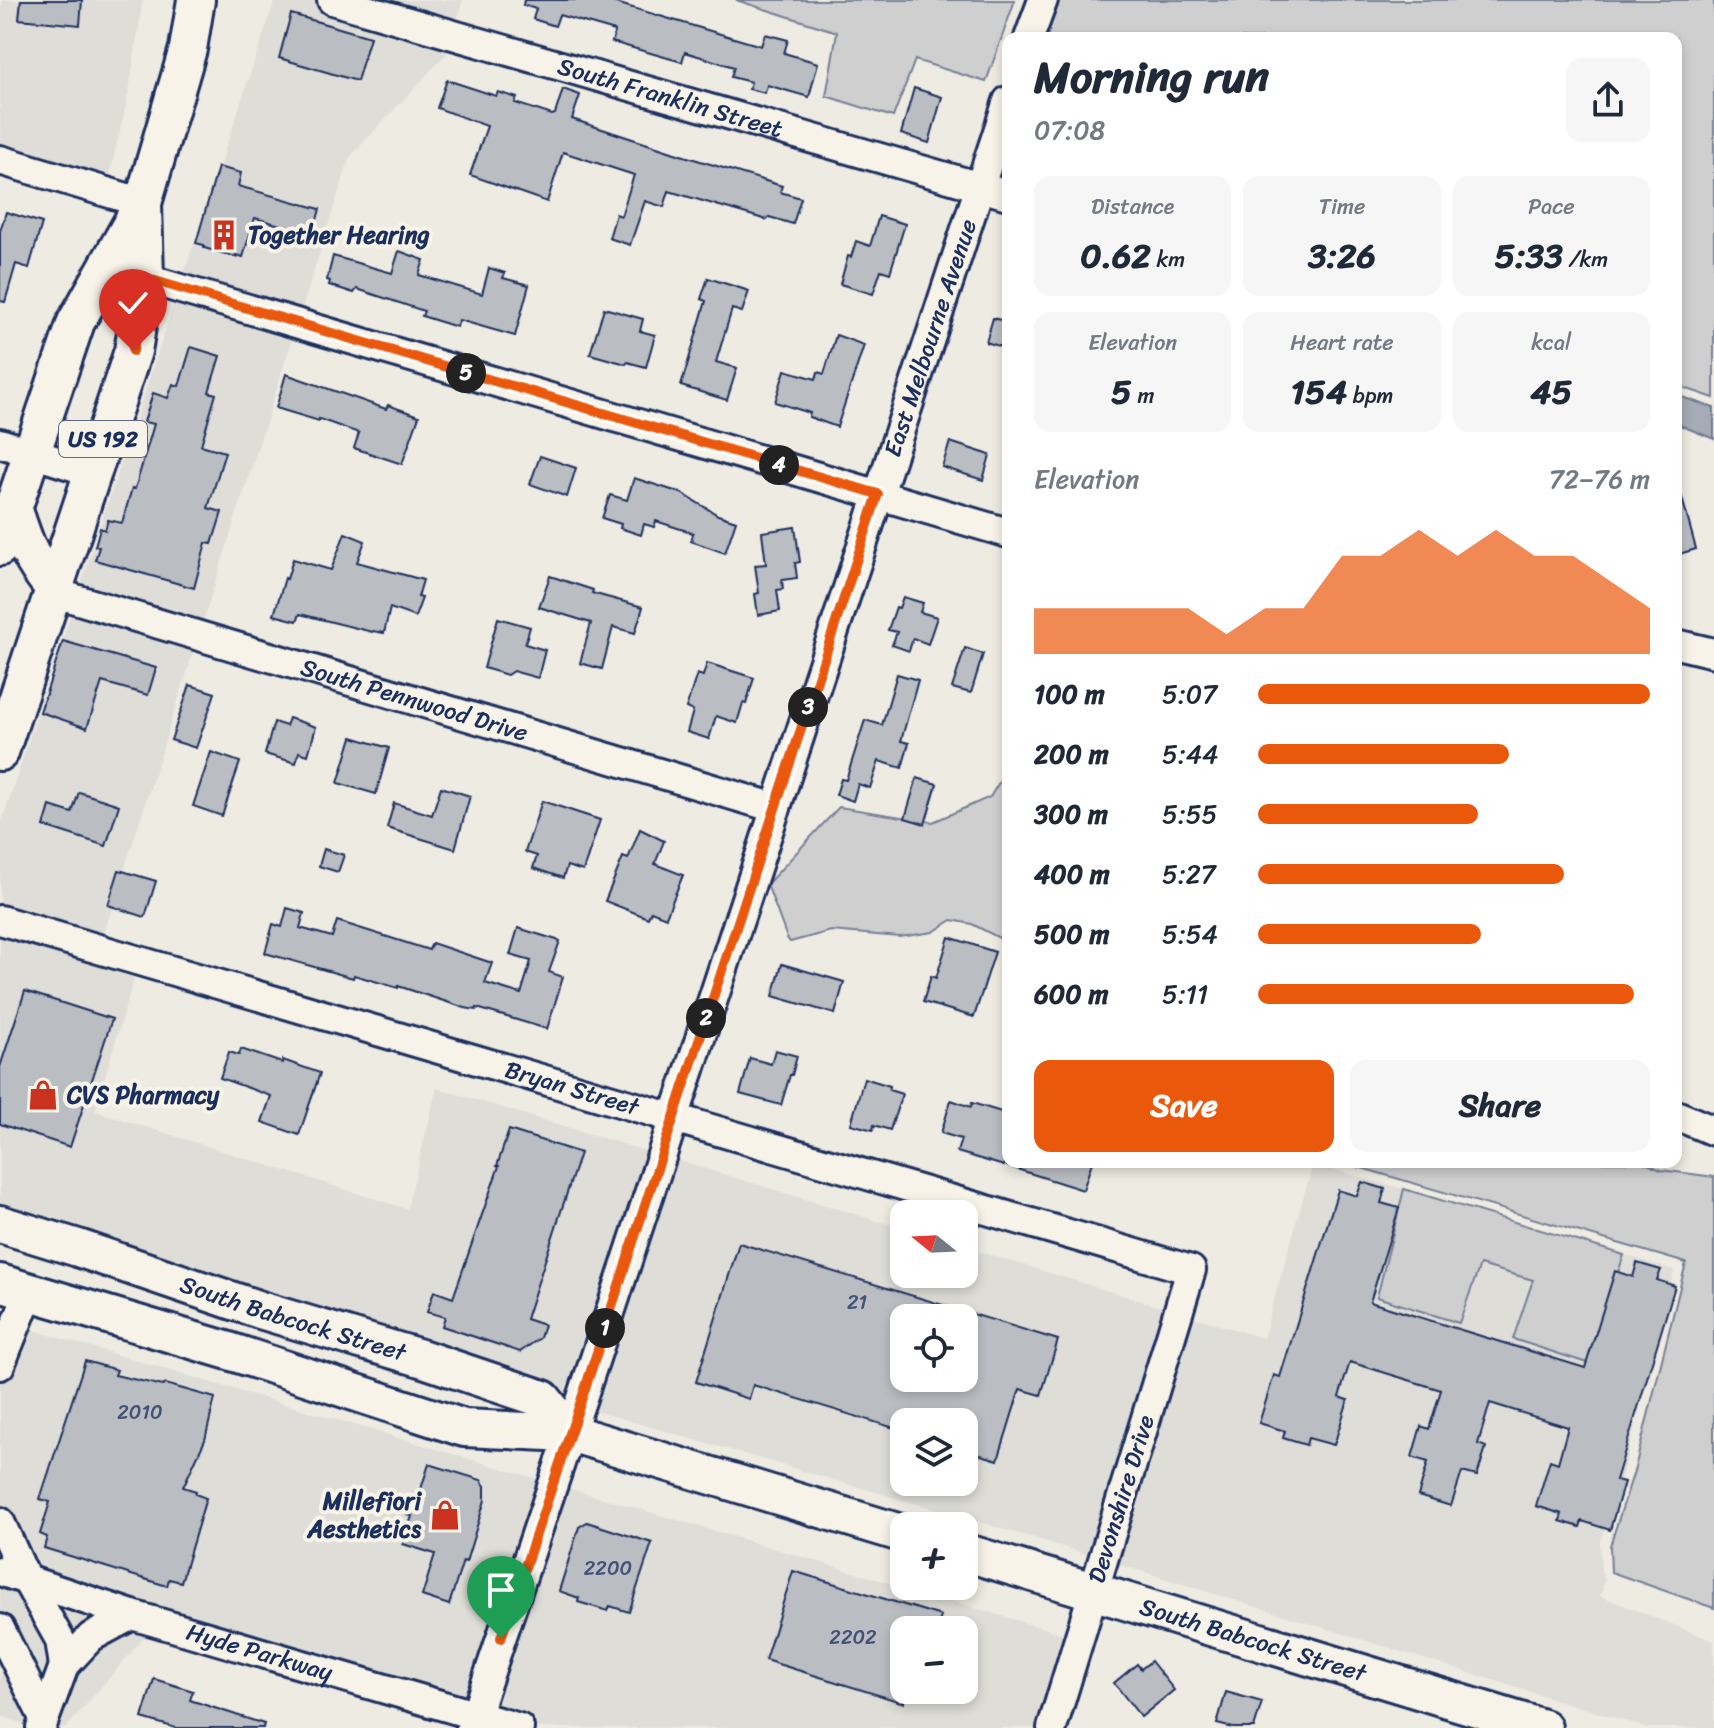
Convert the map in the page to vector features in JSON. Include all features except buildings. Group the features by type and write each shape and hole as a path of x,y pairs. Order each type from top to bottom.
{"main road":[{"name":"US 192","path":"0,547 13,507 16,448 76,322 143,203 188,49 196,0"},
{"name":"US 192","path":"0,752 133,351 145,278 143,203"},
{"path":"13,507 26,547 53,590"},
{"name":"South Babcock Street","path":"0,1224 543,1399 570,1433"},
{"path":"15,1288 229,1351 464,1428 570,1433 890,1530"},
{"name":"South Babcock Street","path":"978,1556 1543,1728"}],"street":[{"name":"South Franklin Street","path":"332,0 1002,193"},
{"path":"1031,32 1043,0"},
{"name":"East Melbourne Avenue","path":"473,1721 1002,118"},
{"path":"0,160 143,203"},
{"path":"106,267 1002,531"},
{"path":"16,448 92,472"},
{"name":"South Pennwood Drive","path":"53,590 776,808"},
{"path":"1682,645 1714,653"},
{"name":"Bryan Street","path":"0,920 1191,1270"},
{"path":"1682,1118 1714,1131"},
{"name":"Devonshire Drive","path":"1052,1728 1191,1270"},
{"path":"0,1365 15,1288"},
{"path":"0,1522 13,1575 60,1640 64,1666"},
{"name":"Hyde Parkway","path":"13,1575 473,1721 519,1728"},
{"path":"43,1723 64,1666 91,1637 132,1615"},
{"path":"0,1629 43,1723"}],"shaded area":[{"path":"3,0 143,0 129,91 107,187 0,161 0,12"},
{"path":"275,0 463,0 447,53 350,157 94,965 134,978 95,1111 407,1209 437,1088 649,1152 567,1403 0,1213 0,827"},
{"path":"736,0 1015,0 986,82 915,60 893,117 826,96 837,32"},
{"path":"1056,0 1714,0 1714,398 1682,387 1682,32 1046,32"},
{"path":"1682,397 1714,408 1714,439 1682,426"},
{"path":"1002,778 1002,939 972,924 952,920 933,932 900,937 831,931 790,942 787,938 767,884 839,807 933,822 990,797"},
{"path":"673,1159 890,1225 890,1288 978,1288 978,1251 1263,1338 1312,1168 1328,1168 1404,1189 1377,1297 1480,1264 1533,1281 1513,1339 1587,1363 1624,1255 1674,1270 1625,1465 1600,1543 1601,1572 1605,1579 1600,1596 1714,1641 1714,1728 1647,1728 978,1522 978,1512 944,1512 592,1410"},
{"path":"1361,1168 1656,1168 1714,1177 1714,1608 1611,1572 1610,1546 1635,1468 1686,1263"},
{"path":"1404,1189 1624,1255 1587,1363 1513,1339 1533,1280 1480,1265 1459,1323 1377,1297"},
{"path":"16,1325 541,1480 460,1719 154,1626 66,1728 37,1728 0,1716 0,1363"},
{"path":"565,1487 890,1583 890,1600 948,1600 1067,1635 1043,1728 489,1728 487,1719"}],"place":[{"name":"Together Hearing","path":"224,235"},
{"name":"CVS Pharmacy","path":"43,1095"},
{"name":"Millefiori Aesthetics","path":"445,1515"}],"route":[{"path":"133,351 145,278 878,494 501,1638"}]}
